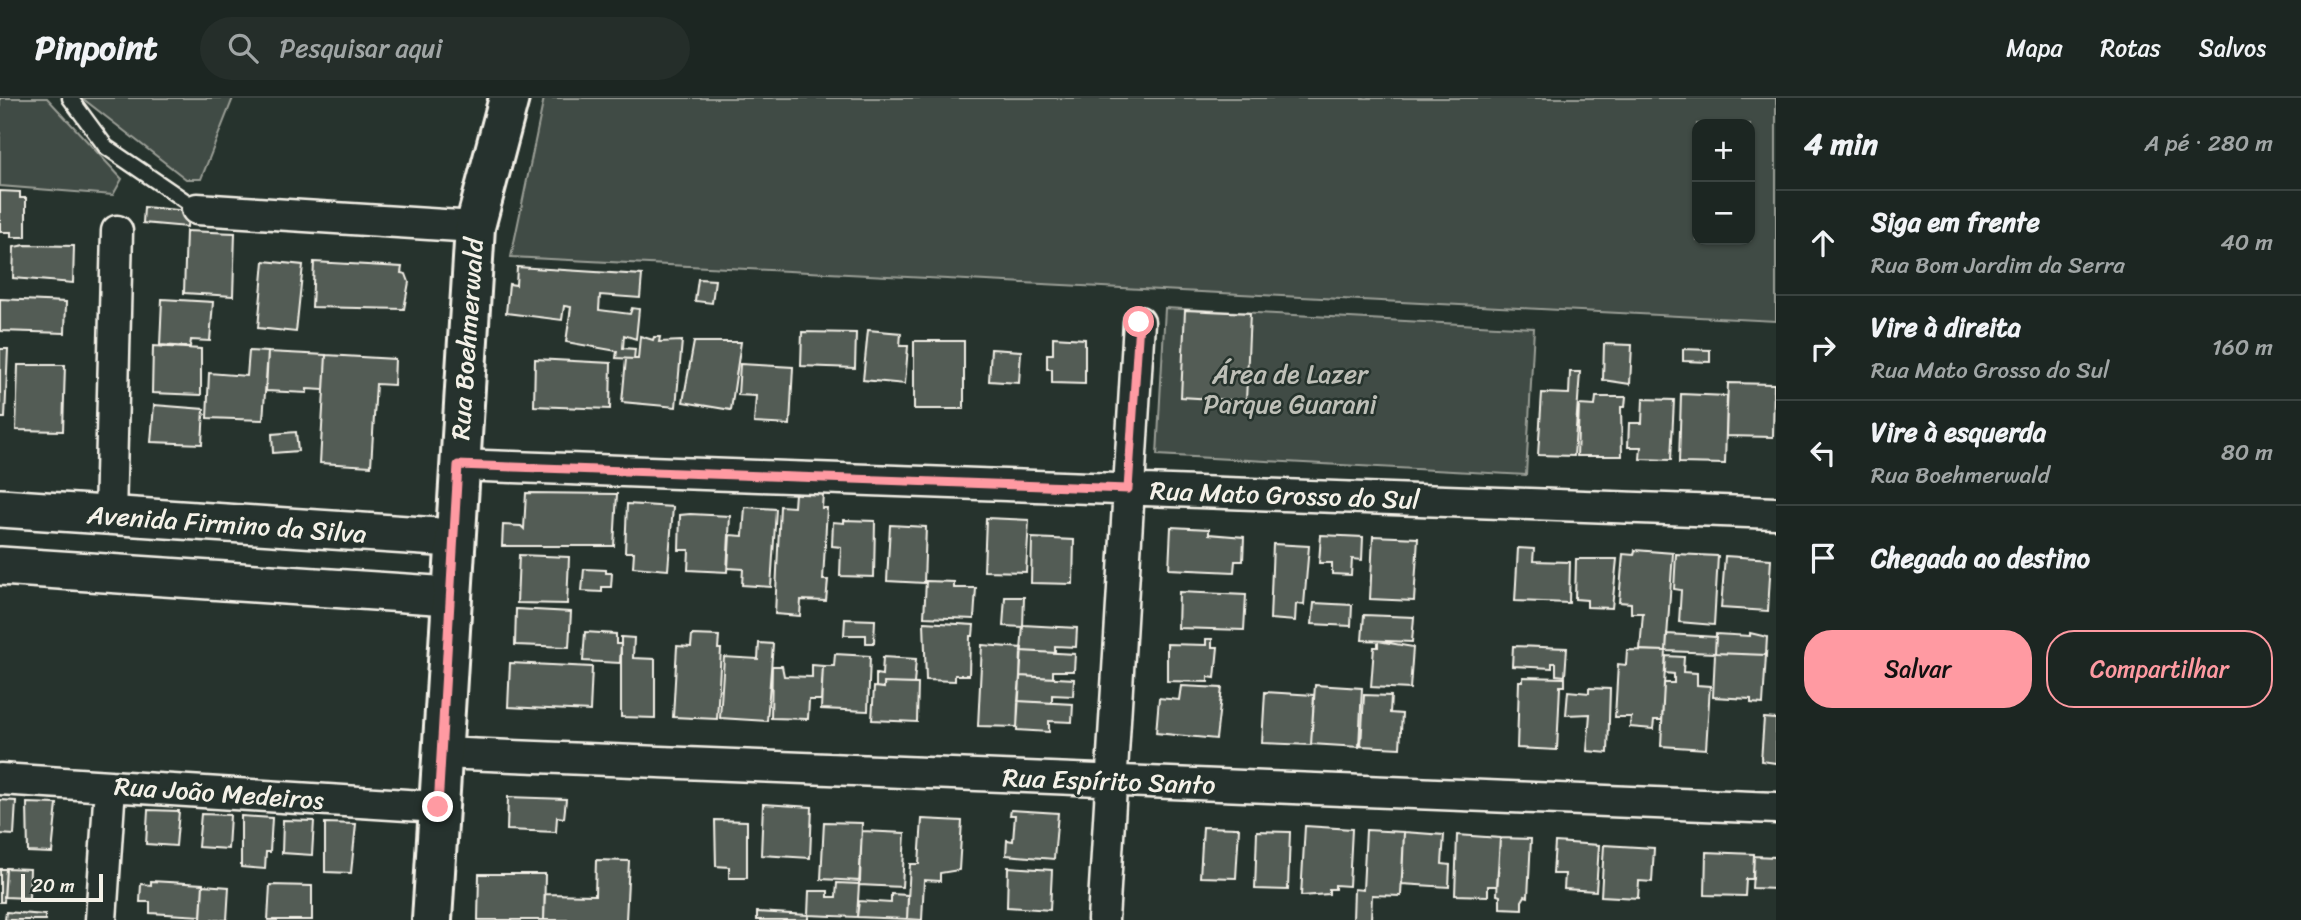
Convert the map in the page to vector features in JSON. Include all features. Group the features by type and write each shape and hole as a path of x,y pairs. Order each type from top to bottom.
{"main road":[{"name":"Rua Boehmerwald","path":"432,920 453,538 475,227 509,98"}],"street":[{"path":"197,209 475,227"},
{"path":"110,517 117,232"},
{"path":"1103,920 1139,322"},
{"name":"Rua Mato Grosso do Sul","path":"458,465 1776,513"},
{"name":"Avenida Firmino da Silva","path":"0,508 453,538"},
{"path":"0,566 450,596"},
{"name":"Rua Espírito Santo","path":"441,753 1776,808"},
{"name":"Rua João Medeiros","path":"0,779 438,807"},
{"path":"101,920 110,786"}],"lane":[{"path":"70,98 106,147 197,209"}],"green space":[{"path":"0,98 47,98 122,179 113,195 0,186"},
{"path":"82,98 233,98 201,179 186,179"},
{"path":"544,98 1776,98 1776,321 511,257"},
{"name":"Área de Lazer Parque Guarani","path":"1165,308 1534,328 1526,475 1157,455"}],"building":[{"path":"0,191 20,192 20,198 26,198 26,237 11,237 11,232 0,232"},
{"path":"144,207 188,211 187,227 143,223"},
{"path":"186,231 235,233 233,296 184,293"},
{"path":"74,246 73,283 13,278 14,247"},
{"path":"264,261 303,265 296,332 258,328"},
{"path":"314,262 402,267 401,273 406,274 409,282 404,309 312,307"},
{"path":"517,267 642,275 640,298 600,295 599,310 630,314 632,308 639,309 636,339 624,335 623,348 635,349 634,359 616,358 617,351 566,342 571,307 564,306 562,320 506,313 509,284 516,285"},
{"path":"698,279 715,280 712,303 695,301"},
{"path":"0,299 66,302 65,333 0,331"},
{"path":"162,299 213,302 210,341 191,340 190,347 160,345"},
{"path":"1185,310 1250,313 1246,401 1181,397"},
{"path":"868,330 901,333 900,346 908,346 905,384 863,380"},
{"path":"802,332 856,333 855,368 801,366"},
{"path":"640,336 653,340 654,337 660,337 659,342 682,341 676,407 622,402 626,359 638,359"},
{"path":"1053,337 1085,339 1085,384 1052,383 1052,369 1047,369 1047,354 1053,354"},
{"path":"914,341 964,341 964,409 914,409"},
{"path":"694,342 741,342 731,410 683,402"},
{"path":"1604,344 1632,345 1630,384 1603,380"},
{"path":"153,346 201,349 201,395 152,393"},
{"path":"0,349 8,349 5,418 0,418"},
{"path":"991,349 1021,351 1019,383 989,381"},
{"path":"1683,349 1710,350 1710,362 1683,361"},
{"path":"249,351 268,352 263,420 207,418 209,373 247,376"},
{"path":"268,352 326,355 324,390 307,389 307,393 266,391"},
{"path":"326,355 395,359 394,385 376,384 371,466 320,463"},
{"path":"535,359 611,363 610,409 534,406"},
{"path":"740,364 793,367 790,425 754,423 756,396 738,395"},
{"path":"18,365 65,365 63,431 16,430"},
{"path":"1570,372 1580,372 1574,456 1538,455 1542,393 1569,394"},
{"path":"1728,383 1774,384 1773,437 1726,436"},
{"path":"1681,394 1727,396 1725,464 1679,463"},
{"path":"1596,397 1626,397 1625,407 1621,407 1622,456 1577,456 1579,405 1595,406"},
{"path":"1643,399 1674,400 1671,460 1640,459 1641,447 1628,447 1629,423 1642,423"},
{"path":"154,405 204,409 202,444 151,442"},
{"path":"296,432 298,451 273,453 272,434"},
{"path":"526,493 617,494 614,546 502,546 503,525 521,526 524,529"},
{"path":"795,493 823,494 822,508 827,508 823,580 828,580 826,601 801,600 800,616 775,614 780,506 794,507"},
{"path":"627,504 673,507 668,570 633,567 634,552 625,552"},
{"path":"745,507 776,509 771,587 742,585 743,569 728,568 730,535 743,536"},
{"path":"680,515 730,516 727,572 688,570 689,550 679,550"},
{"path":"986,518 1029,520 1026,572 984,571"},
{"path":"844,520 875,521 874,577 840,576 841,547 832,546 833,522 844,523"},
{"path":"890,525 926,527 924,583 887,581"},
{"path":"1171,527 1209,529 1209,534 1244,537 1243,561 1235,561 1234,572 1169,569"},
{"path":"1321,535 1363,537 1362,560 1352,559 1351,575 1332,574 1332,563 1319,563"},
{"path":"1373,536 1418,538 1414,601 1370,599"},
{"path":"1032,538 1074,540 1073,584 1031,583"},
{"path":"1273,544 1309,546 1304,605 1296,604 1295,621 1270,619"},
{"path":"1518,548 1534,549 1533,561 1570,562 1569,603 1515,601"},
{"path":"1635,550 1673,553 1666,651 1640,650 1643,613 1631,613 1631,603 1619,602 1623,554 1634,555"},
{"path":"1676,554 1718,556 1714,625 1679,622 1681,590 1674,589"},
{"path":"519,555 569,557 567,604 517,603"},
{"path":"1725,556 1771,559 1768,611 1721,608"},
{"path":"1576,559 1617,559 1612,608 1587,607 1587,600 1575,599"},
{"path":"584,569 606,570 606,573 612,573 611,587 602,587 602,592 582,591"},
{"path":"926,581 954,582 954,588 976,588 974,619 924,617"},
{"path":"1179,592 1246,595 1244,630 1178,628"},
{"path":"1005,597 1024,597 1023,627 1003,626"},
{"path":"1314,603 1352,605 1351,626 1312,624"},
{"path":"516,609 571,612 569,647 515,645"},
{"path":"1364,615 1414,617 1412,642 1362,640"},
{"path":"845,619 875,620 874,643 866,643 866,635 844,635"},
{"path":"924,622 974,625 973,636 970,636 969,675 955,675 955,681 926,680"},
{"path":"1023,625 1077,628 1076,647 1055,646 1055,653 1021,651"},
{"path":"585,632 616,634 616,644 621,644 620,663 583,661"},
{"path":"1750,633 1767,637 1766,655 1715,653 1716,634 1750,636"},
{"path":"1667,634 1716,637 1715,653 1666,651"},
{"path":"692,635 719,636 718,649 721,649 717,719 673,717 677,646 691,647"},
{"path":"621,637 634,638 633,658 655,659 655,718 621,717"},
{"path":"1206,639 1212,639 1212,647 1218,647 1215,678 1208,677 1208,682 1167,681 1167,644 1206,645"},
{"path":"1378,641 1413,647 1410,689 1371,687 1374,647 1378,647"},
{"path":"759,643 773,644 767,721 720,718 724,657 758,659"},
{"path":"982,645 1022,648 1017,727 978,726"},
{"path":"1513,646 1567,648 1565,676 1556,675 1556,663 1552,663 1552,668 1512,666"},
{"path":"1627,650 1666,651 1662,720 1654,720 1653,729 1630,727 1631,717 1615,717 1618,664 1626,665"},
{"path":"1021,651 1075,654 1074,671 1053,671 1053,678 1020,676"},
{"path":"1715,653 1766,655 1763,704 1751,703 1751,699 1713,697"},
{"path":"835,654 870,656 868,711 821,709 823,666 834,666"},
{"path":"1666,656 1684,657 1683,672 1697,673 1697,685 1710,686 1706,749 1661,746 1664,683 1674,683 1674,674 1665,673"},
{"path":"883,657 916,659 914,684 884,683 884,688 876,687 876,674 882,675"},
{"path":"510,663 592,667 590,711 508,707"},
{"path":"812,665 823,666 821,700 809,700 808,719 771,718 772,666 782,666 784,676 812,677"},
{"path":"1020,676 1074,679 1073,696 1052,695 1052,703 1018,701"},
{"path":"1523,677 1565,678 1565,686 1560,686 1557,750 1517,748 1519,681 1523,681"},
{"path":"884,683 918,684 917,722 872,720 874,687 884,688"},
{"path":"1315,685 1362,688 1359,747 1311,744"},
{"path":"1181,686 1222,688 1216,739 1156,733 1159,698 1179,700"},
{"path":"1589,688 1610,689 1608,753 1587,751 1590,714 1566,715 1568,691 1589,693"},
{"path":"1265,692 1314,695 1311,745 1262,743"},
{"path":"1364,695 1391,696 1390,713 1402,714 1400,748 1361,746"},
{"path":"1018,701 1073,704 1072,722 1049,721 1049,732 1017,730"},
{"path":"1764,718 1776,719 1776,763 1761,761"},
{"path":"508,797 566,799 564,818 557,817 556,832 507,830"},
{"path":"0,800 16,801 14,835 0,834"},
{"path":"27,803 57,804 52,853 28,852"},
{"path":"763,804 812,807 810,858 761,855"},
{"path":"148,810 179,811 176,846 146,844"},
{"path":"1011,810 1058,813 1054,859 1006,855 1007,840 1013,841 1015,815 1010,815"},
{"path":"201,814 230,815 228,849 198,847"},
{"path":"241,816 272,818 270,852 266,852 265,869 241,867"},
{"path":"922,819 962,821 959,870 940,873 940,881 924,880 922,920 907,919 910,864 919,864"},
{"path":"283,820 314,821 312,855 282,853"},
{"path":"715,820 747,821 747,878 729,878 729,867 716,866"},
{"path":"824,822 862,823 860,881 821,879"},
{"path":"325,823 356,824 351,873 325,872"},
{"path":"1305,826 1352,829 1349,886 1335,885 1335,889 1329,889 1329,894 1301,896"},
{"path":"1203,827 1239,828 1236,878 1200,877"},
{"path":"1366,830 1404,832 1401,896 1372,895 1371,920 1353,920 1354,889 1363,890"},
{"path":"862,831 905,833 902,887 859,885"},
{"path":"1257,831 1290,832 1288,890 1255,889"},
{"path":"1404,832 1444,835 1442,864 1450,865 1449,887 1402,884"},
{"path":"1457,835 1500,838 1497,886 1488,886 1488,896 1455,895"},
{"path":"1500,838 1531,839 1528,897 1525,896 1522,901 1522,909 1500,908 1500,896 1497,895"},
{"path":"1555,842 1599,845 1596,891 1564,889 1565,874 1553,874"},
{"path":"1604,845 1654,848 1652,882 1639,881 1638,898 1601,896"},
{"path":"1706,852 1754,854 1753,879 1746,879 1745,896 1705,895"},
{"path":"1754,856 1776,857 1776,889 1752,888"},
{"path":"596,860 629,861 626,920 544,920 545,894 595,895"},
{"path":"1008,867 1052,870 1050,910 1007,907"},
{"path":"6,868 30,869 29,898 4,897"},
{"path":"0,869 6,869 4,902 0,902"},
{"path":"479,874 545,874 544,920 478,920"},
{"path":"151,881 203,884 201,916 150,913 150,902 140,902 141,884 151,885"},
{"path":"837,883 859,884 857,917 808,915 809,891 828,891 828,897 836,897"},
{"path":"203,885 229,887 227,920 201,920"},
{"path":"270,885 312,886 312,920 268,920"},
{"path":"891,894 908,895 907,919 857,917 859,901 891,903"},
{"path":"6,912 45,915 45,920 5,920"},
{"path":"757,912 808,915 808,920 757,920"}],"route":[{"path":"438,807 458,465 1128,489 1139,322"}]}
